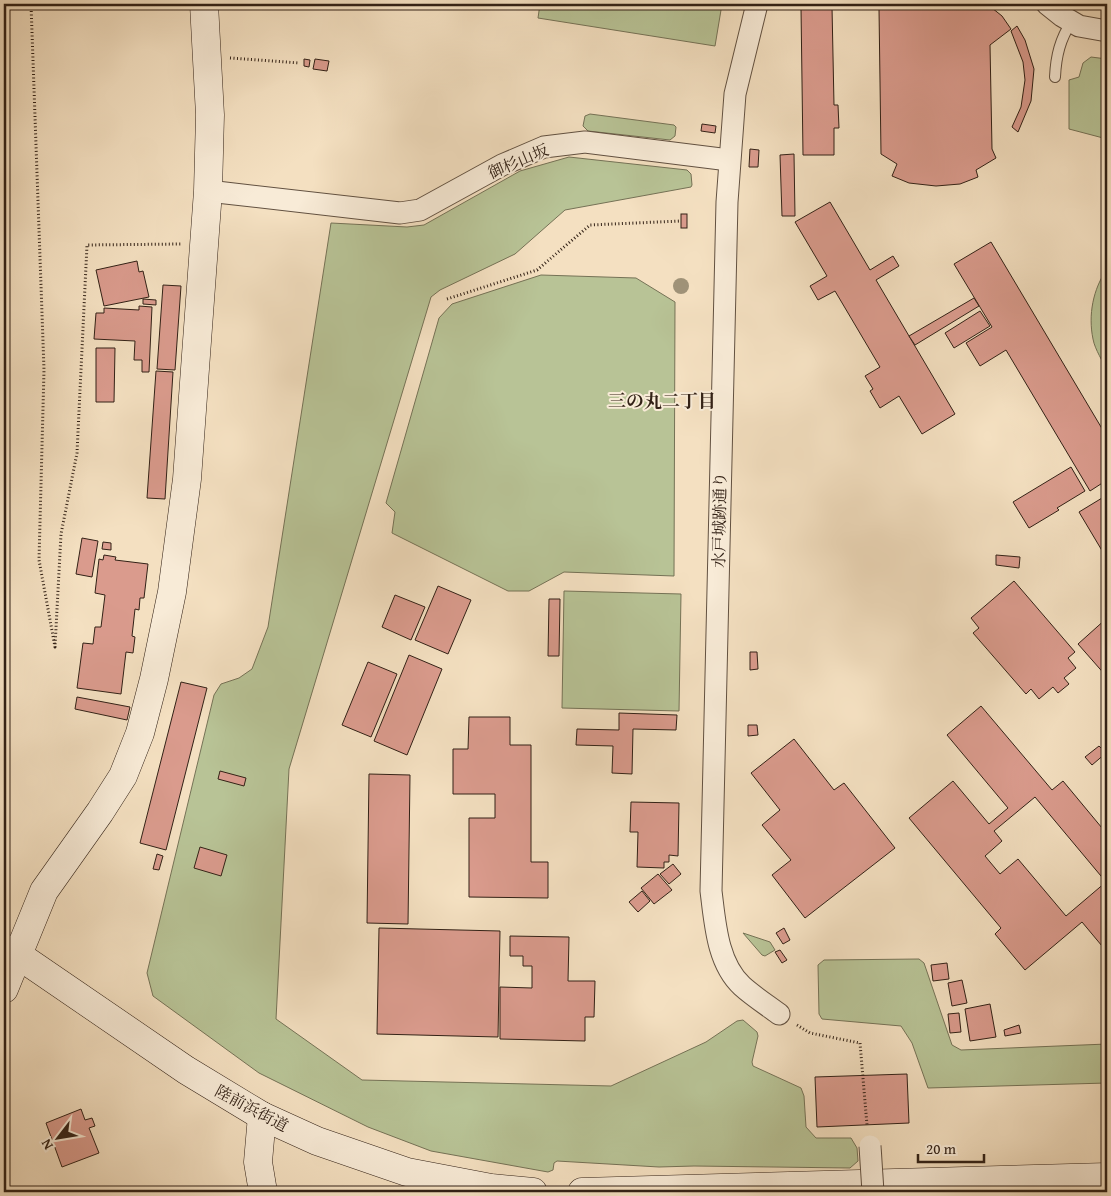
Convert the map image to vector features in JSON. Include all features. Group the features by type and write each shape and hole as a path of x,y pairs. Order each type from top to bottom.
{"street":[{"path":"4,989 11,951 44,891 123,776 143,724 172,592 187,479 208,191 210,115 204,4"},
{"name":"水戸城跡通り","path":"757,4 735,94 726,202 711,891 716,932 727,964 740,984 779,1014"},
{"path":"1048,4 1079,26 1107,31"},
{"name":"御杉山坂","path":"208,191 400,213 420,210 502,165 544,147 585,142 730,160"},
{"name":"陸前浜街道","path":"11,951 224,1095 262,1116 317,1141 407,1172 491,1188 533,1192"},
{"path":"262,1116 258,1162 263,1192"},
{"path":"869,1142 873,1192"},
{"path":"582,1192 1107,1177"}],"lane":[{"path":"1055,77 1056,59 1062,36 1072,22"}],"path":[{"path":"31,4 44,370 39,560 55,647 61,534 77,453 87,246 204,244"},
{"path":"207,57 299,62"},
{"path":"447,299 536,270 590,225 681,221"},
{"path":"779,1014 810,1033 860,1043 869,1142"}],"green space":[{"path":"540,4 722,4 715,46 538,18"},
{"path":"1091,57 1107,59 1107,139 1069,129 1069,80 1079,77 1083,63"},
{"path":"590,114 674,125 676,127 675,136 670,140 588,131 583,126 585,116"},
{"path":"569,157 687,170 691,174 692,185 691,187 565,210 515,254 440,290 431,297 289,769 276,1019 362,1080 611,1086 706,1042 737,1021 743,1020 757,1032 758,1036 752,1062 753,1066 801,1088 804,1096 806,1127 816,1138 851,1138 857,1148 858,1161 850,1168 659,1167 557,1161 554,1163 553,1170 548,1172 431,1151 368,1127 259,1073 153,996 147,973 214,695 221,684 239,678 252,669 268,627 331,223 407,227 424,225 520,171"},
{"path":"1107,269 1107,371 1094,343 1091,321 1095,294"},
{"path":"541,275 636,278 675,302 674,576 564,572 529,591 508,591 392,533 395,512 386,503 439,318 452,304"},
{"path":"564,591 681,594 679,711 562,708"},
{"path":"743,933 770,942 775,950 765,956 762,955"},
{"path":"919,959 924,963 952,1045 961,1050 1107,1044 1107,1083 928,1088 912,1043 901,1026 822,1019 819,1014 818,965 824,960"}],"building":[{"path":"886,4 987,4 1002,16 1011,29 990,45 992,149 996,158 976,170 978,177 960,184 936,186 909,183 892,176 897,164 881,154 879,9"},
{"path":"832,7 834,105 838,105 839,128 834,128 834,155 803,155 801,8"},
{"path":"1017,26 1025,40 1034,69 1031,101 1018,132 1012,127 1021,107 1025,80 1023,62 1011,31"},
{"path":"304,59 310,60 309,67 304,66"},
{"path":"315,59 329,61 327,71 313,69"},
{"path":"702,124 716,126 715,133 701,131"},
{"path":"750,149 759,150 758,167 749,167"},
{"path":"794,154 795,216 782,216 780,155"},
{"path":"830,202 870,270 893,256 899,266 876,280 955,414 922,434 899,396 880,408 870,391 873,389 865,376 880,367 835,291 818,300 810,286 827,276 795,222"},
{"path":"681,214 687,214 687,228 681,228"},
{"path":"991,242 1107,437 1107,480 1090,491 1006,350 980,366 966,343 992,327 954,264"},
{"path":"137,261 139,272 143,271 149,297 104,306 96,270"},
{"path":"163,285 181,286 175,370 157,369"},
{"path":"974,298 979,306 915,345 909,336"},
{"path":"143,299 156,300 156,305 143,304"},
{"path":"139,306 152,307 149,372 142,372 142,360 134,360 135,341 94,339 96,313 104,313 104,308 139,310"},
{"path":"980,311 990,326 954,348 945,333"},
{"path":"96,348 115,348 114,402 96,402"},
{"path":"156,371 173,372 165,499 147,498"},
{"path":"1071,467 1085,491 1057,508 1059,510 1029,528 1013,502"},
{"path":"1107,495 1107,559 1079,512"},
{"path":"82,538 98,541 92,577 76,574"},
{"path":"103,542 111,543 111,550 102,549"},
{"path":"104,555 116,557 115,560 148,564 144,598 140,598 139,610 135,609 132,636 135,637 133,653 126,652 121,694 77,688 83,643 93,644 95,627 101,627 105,595 95,593 99,559 103,560"},
{"path":"996,555 1020,557 1019,568 996,565"},
{"path":"1014,581 1075,652 1068,658 1076,668 1064,678 1069,684 1058,693 1053,687 1039,699 1031,689 1026,694 973,633 979,628 971,618"},
{"path":"438,586 471,600 448,654 415,640"},
{"path":"395,595 425,607 411,640 382,627"},
{"path":"549,599 560,599 559,656 548,656"},
{"path":"1107,618 1107,677 1078,644"},
{"path":"750,652 757,652 758,669 750,670"},
{"path":"409,655 442,669 407,755 374,741"},
{"path":"368,662 397,674 371,737 342,725"},
{"path":"181,682 207,688 166,850 140,843"},
{"path":"77,697 130,707 127,720 75,709"},
{"path":"981,706 1052,790 1063,781 1107,834 1107,952 1082,922 1025,970 995,934 1001,928 909,818 953,781 989,824 1008,808 947,735","holes":["1035,797 1106,882 1066,916 1018,859 1000,874 985,856 1002,841 994,831"]},
{"path":"619,713 677,715 676,730 633,729 632,774 612,773 613,746 576,745 577,729 619,730"},
{"path":"469,717 510,717 510,745 531,745 531,862 548,862 548,898 469,897 469,818 495,818 495,794 453,794 453,749 468,749"},
{"path":"748,725 757,725 758,735 748,736"},
{"path":"794,739 834,790 844,783 895,848 805,918 772,875 791,860 762,825 780,810 751,773"},
{"path":"1099,746 1106,753 1092,765 1085,757"},
{"path":"220,771 246,778 244,786 218,779"},
{"path":"369,774 410,775 408,924 367,923"},
{"path":"631,802 679,803 678,856 669,855 669,862 664,862 664,868 637,867 638,832 630,832"},
{"path":"200,847 227,855 221,876 194,868"},
{"path":"157,854 163,856 159,870 153,869"},
{"path":"673,864 681,874 669,884 660,874"},
{"path":"658,874 672,890 654,904 641,888"},
{"path":"642,891 650,901 638,912 629,902"},
{"path":"379,928 500,931 498,1037 377,1034"},
{"path":"784,928 790,940 783,944 776,933"},
{"path":"510,936 569,937 568,981 595,981 594,1017 585,1017 585,1041 500,1039 500,987 532,988 532,966 523,966 523,956 510,956"},
{"path":"780,950 787,960 782,963 775,952"},
{"path":"947,963 949,979 933,981 931,965"},
{"path":"962,980 967,1003 952,1006 948,983"},
{"path":"990,1004 996,1037 970,1041 965,1009"},
{"path":"959,1013 961,1032 950,1033 948,1014"},
{"path":"1019,1025 1021,1033 1005,1036 1004,1030"},
{"path":"907,1074 909,1123 817,1127 815,1077"},
{"path":"81,1109 85,1120 92,1118 95,1126 89,1128 99,1153 62,1167 46,1123"}],"district":[{"name":"三の丸二丁目","path":"662,401"}]}
